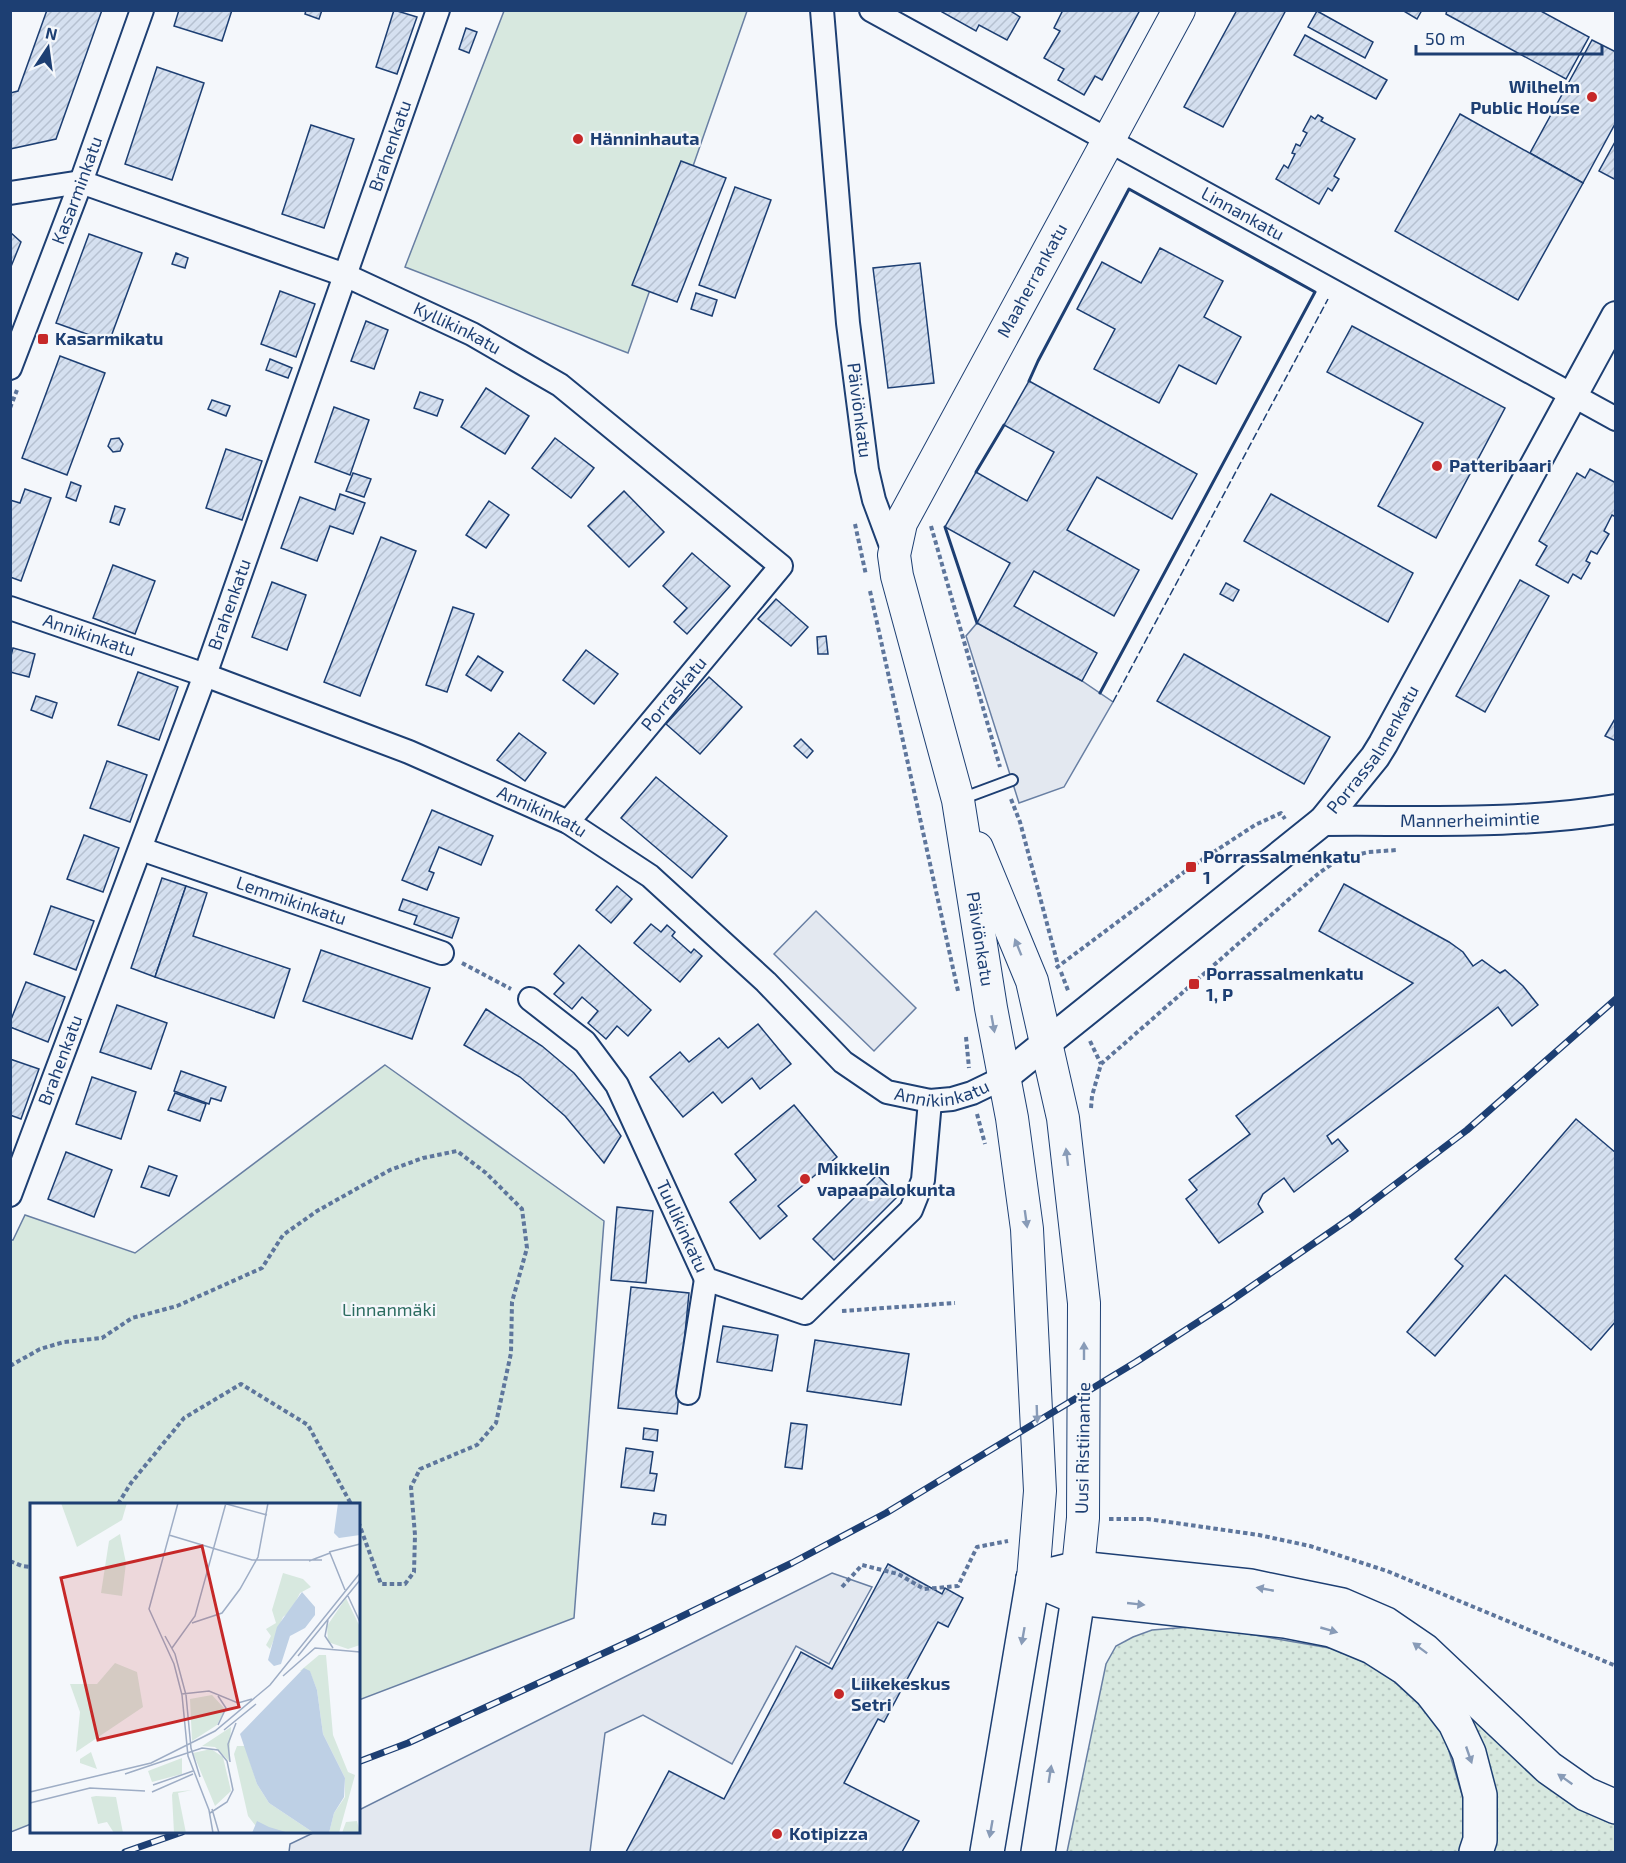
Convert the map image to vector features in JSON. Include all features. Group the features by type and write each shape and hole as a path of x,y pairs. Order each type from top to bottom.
{"highway":[{"path":"987,1852 1033,1579 1078,1583 1250,1586 1342,1605 1386,1624 1424,1650 1549,1768 1586,1794 1616,1807"},
{"path":"1078,1583 1331,1630 1372,1647 1405,1668 1431,1692 1455,1724 1469,1753 1480,1796 1480,1840 1476,1852"},
{"name":"Uusi Ristiinantie","path":"1038,1852 1078,1583"}],"main road":[{"name":"Maaherrankatu","path":"894,555 901,523 1179,10"},
{"name":"Päiviönkatu","path":"894,555 897,576 958,800 1003,1078"},
{"name":"Päiviönkatu","path":"958,800 1045,974 1047,1043"},
{"name":"Uusi Ristiinantie","path":"1047,1043 1062,1118 1084,1303 1083,1518 1078,1583"},
{"path":"1003,1078 1012,1118 1027,1229 1033,1310 1040,1491 1033,1579"}],"street":[{"name":"Kasarminkatu","path":"10,368 81,182 142,10"},
{"name":"Brahenkatu","path":"10,1195 205,675 438,10"},
{"name":"Päiviönkatu","path":"822,10 848,323 866,459 874,500 894,555"},
{"name":"Linnankatu","path":"871,10 1616,419"},
{"path":"10,193 81,182"},
{"name":"Kyllikinkatu","path":"81,182 345,275 472,334 560,385 781,566"},
{"name":"Porrassalmenkatu","path":"1003,1078 1323,821 1375,757 1616,316"},
{"name":"Porraskatu","path":"568,822 781,566"},
{"name":"Annikinkatu","path":"10,608 205,675 409,752 568,822 650,876 766,982 843,1062 887,1092 930,1101 952,1099 972,1094 1003,1078"},
{"name":"Mannerheimintie","path":"1323,821 1530,819 1616,809"},
{"name":"Lemmikinkatu","path":"141,849 442,953"},
{"name":"Tuulikinkatu","path":"530,999 585,1042 617,1085 706,1279 805,1313"},
{"path":"805,1313 911,1210 923,1180 930,1101"},
{"path":"688,1393 706,1279"}],"lane":[{"path":"958,800 1008,782"}],"path":[{"path":"932,519 930,526 1020,822 1045,974 1079,1018 1101,1064 1318,873"},
{"path":"855,521 959,1000"},
{"path":"1045,974 1191,867 1255,825 1281,813"},
{"path":"442,953 530,999"},
{"path":"987,1150 972,1094 964,1022 990,1008"},
{"path":"10,1366 40,1349 64,1342 102,1338 132,1318 177,1306 262,1268 283,1235 317,1211 390,1170 423,1158 457,1151 486,1173 522,1209 527,1248 512,1302 511,1353 496,1423 477,1445 420,1469 411,1487 415,1535 414,1572 405,1584 381,1584 360,1526"},
{"path":"805,1313 955,1303"},
{"path":"119,1503 131,1483 184,1418 241,1384 308,1425 350,1503"},
{"path":"1112,1519 1149,1519 1259,1535 1310,1546 1387,1571 1616,1665"},
{"path":"842,1587 862,1565 898,1574 924,1589 958,1586 978,1547 1011,1540 1010,1552"},
{"path":"10,1561 30,1567"}],"green space":[{"name":"Hänninhauta","path":"504,11 747,11 628,353 405,267"},
{"name":"Linnanmäki","path":"385,1065 604,1221 574,1618 360,1700 360,1503 30,1503 30,1824 11,1832 11,1240 25,1215 135,1253"},
{"path":"1202,1626 1341,1650 1388,1673 1430,1714 1445,1738 1463,1798 1465,1823 1462,1852 1067,1852 1106,1664 1116,1646 1152,1630"},
{"path":"1479,1717 1615,1818 1615,1852 1490,1852 1468,1725"}],"shaded area":[{"path":"977,623 1082,681 1113,702 1064,787 1019,803 966,636"},
{"path":"816,911 916,1008 874,1051 774,954"},
{"path":"832,1573 872,1587 829,1664 796,1646 732,1764 643,1715 605,1733 590,1852 289,1852 290,1844 313,1833 360,1833 360,1809"}],"building":[{"path":"47,10 102,10 56,139 10,149 10,93 18,91"},
{"path":"179,10 232,10 222,41 174,26"},
{"path":"306,10 322,10 319,19 305,14"},
{"path":"394,10 417,17 397,74 376,67"},
{"path":"943,10 1009,10 1020,17 1007,40 979,25 976,31 942,12"},
{"path":"1063,10 1140,10 1102,80 1095,76 1084,95 1058,80 1064,69 1044,58 1060,31 1054,28"},
{"path":"1237,10 1286,10 1223,127 1184,107"},
{"path":"1402,10 1422,10 1417,19"},
{"path":"1447,10 1539,10 1589,37 1566,79 1446,14"},
{"path":"1317,11 1373,42 1365,58 1308,27"},
{"path":"466,28 477,32 469,53 459,49"},
{"path":"1305,35 1387,80 1376,99 1294,55"},
{"path":"1592,40 1616,52 1616,122 1583,183 1530,153"},
{"path":"157,67 204,83 172,180 125,164"},
{"path":"1460,114 1583,183 1518,300 1395,231"},
{"path":"1318,115 1323,118 1321,121 1355,139 1334,176 1339,179 1332,191 1328,188 1319,204 1276,179 1284,165 1288,168 1295,154 1292,153 1296,144 1300,146 1307,133 1303,131 1311,116 1315,119"},
{"path":"311,125 354,139 324,228 282,214"},
{"path":"1616,140 1616,180 1599,171"},
{"path":"681,161 726,178 677,302 632,285"},
{"path":"735,187 771,200 735,298 699,285"},
{"path":"10,232 21,242 10,269"},
{"path":"89,234 142,253 109,342 56,323"},
{"path":"1160,248 1223,281 1204,317 1241,337 1216,384 1179,365 1159,403 1094,369 1115,329 1077,309 1102,262 1141,283"},
{"path":"176,253 188,258 185,268 172,264"},
{"path":"920,263 934,383 888,388 873,268"},
{"path":"280,291 315,304 296,357 261,344"},
{"path":"696,293 717,300 712,316 691,309"},
{"path":"366,321 388,330 374,369 351,361"},
{"path":"1352,326 1505,408 1436,538 1378,506 1423,423 1327,372"},
{"path":"60,356 105,373 67,475 22,458"},
{"path":"270,359 292,368 288,378 266,370"},
{"path":"1029,381 1197,474 1172,519 1097,477 1067,530 1139,570 1114,616 1034,571 1014,606 1097,653 1082,681 977,623 1010,563 945,527 976,472 1027,501 1054,452 1004,425"},
{"path":"486,388 529,416 505,454 461,427"},
{"path":"420,392 443,400 437,416 414,408"},
{"path":"212,400 230,406 226,416 208,409"},
{"path":"334,407 369,420 350,475 315,462"},
{"path":"119,438 123,444 120,451 113,452 108,446 111,439"},
{"path":"555,438 594,468 571,498 532,468"},
{"path":"226,449 262,461 242,520 206,508"},
{"path":"1590,469 1616,483 1616,517 1612,515 1604,531 1609,534 1597,554 1591,551 1586,561 1590,563 1581,579 1573,574 1568,583 1536,565 1547,546 1539,541 1577,473 1585,478"},
{"path":"353,473 371,479 364,497 346,491"},
{"path":"71,482 81,486 76,501 66,497"},
{"path":"25,489 51,498 21,581 10,577 10,500 20,503"},
{"path":"624,491 664,532 629,567 588,526"},
{"path":"340,494 365,503 353,534 330,526 317,561 281,548 300,497 335,510"},
{"path":"1271,494 1413,573 1388,622 1244,541"},
{"path":"489,501 509,515 486,548 466,535"},
{"path":"115,506 125,509 119,525 110,522"},
{"path":"381,537 416,551 360,696 324,682"},
{"path":"692,553 730,586 687,634 674,622 687,608 663,586"},
{"path":"113,565 155,581 135,634 93,618"},
{"path":"1520,580 1549,596 1485,712 1456,696"},
{"path":"272,582 306,595 287,650 252,637"},
{"path":"1226,583 1239,590 1233,601 1220,594"},
{"path":"776,599 808,627 791,646 758,619"},
{"path":"453,607 474,614 447,692 426,685"},
{"path":"826,636 828,654 818,654 817,637"},
{"path":"13,648 35,654 29,677 10,672"},
{"path":"586,650 618,674 594,704 563,680"},
{"path":"1184,654 1330,737 1304,784 1157,701"},
{"path":"478,656 503,672 491,691 466,675"},
{"path":"138,672 178,687 159,740 118,725"},
{"path":"709,677 742,707 700,754 666,724"},
{"path":"36,696 57,703 52,718 31,710"},
{"path":"1616,717 1616,741 1605,736"},
{"path":"519,733 546,753 525,781 497,760"},
{"path":"801,739 813,751 807,758 794,746"},
{"path":"107,761 147,775 130,822 90,808"},
{"path":"656,777 727,836 692,878 621,818"},
{"path":"432,810 493,836 481,865 439,847 429,871 434,873 427,890 402,880"},
{"path":"84,835 119,848 103,892 67,879"},
{"path":"162,878 186,886 155,977 131,968"},
{"path":"1344,884 1449,942 1463,952 1473,966 1482,960 1500,973 1505,970 1523,986 1538,1005 1512,1026 1498,1007 1327,1136 1332,1144 1338,1139 1348,1151 1294,1192 1284,1178 1263,1194 1258,1204 1263,1212 1219,1243 1186,1199 1197,1190 1189,1180 1250,1134 1236,1116 1413,983 1319,931"},
{"path":"186,886 207,893 193,936 290,969 274,1018 155,977"},
{"path":"617,886 632,899 611,923 596,910"},
{"path":"403,899 459,918 452,938 414,924 417,916 399,910"},
{"path":"51,906 94,921 76,970 34,954"},
{"path":"651,924 661,932 667,925 675,932 672,936 691,953 694,949 702,956 680,982 634,943"},
{"path":"579,945 651,1010 628,1036 617,1026 606,1039 588,1023 598,1011 582,997 572,1009 554,994 564,983 554,974"},
{"path":"321,950 430,988 412,1039 303,1001"},
{"path":"26,982 65,997 48,1042 10,1027"},
{"path":"117,1005 167,1023 151,1069 100,1052"},
{"path":"486,1009 542,1046 574,1073 603,1109 621,1136 604,1163 565,1116 520,1077 464,1045"},
{"path":"758,1024 791,1064 760,1089 752,1078 722,1103 713,1092 683,1117 650,1077 680,1052 689,1062 719,1038 728,1048"},
{"path":"10,1059 39,1069 21,1119 10,1115"},
{"path":"181,1071 226,1087 221,1101 211,1098 209,1104 174,1091"},
{"path":"92,1077 136,1092 121,1139 76,1124"},
{"path":"175,1093 206,1104 200,1121 168,1110"},
{"path":"794,1105 837,1157 778,1206 787,1216 760,1239 730,1202 756,1180 735,1154"},
{"path":"1576,1119 1616,1153 1616,1321 1591,1350 1505,1275 1435,1356 1407,1332 1463,1266 1455,1259"},
{"path":"66,1152 112,1170 94,1217 48,1199"},
{"path":"149,1166 177,1176 169,1196 141,1187"},
{"path":"877,1175 898,1196 834,1260 813,1239"},
{"path":"617,1207 653,1211 646,1283 611,1280"},
{"path":"631,1287 689,1293 677,1414 618,1408"},
{"path":"723,1326 778,1335 772,1371 717,1362"},
{"path":"815,1340 909,1354 901,1405 807,1391"},
{"path":"791,1423 807,1425 802,1469 785,1467"},
{"path":"644,1428 658,1430 657,1441 643,1439"},
{"path":"626,1448 653,1452 650,1473 657,1474 654,1491 621,1487"},
{"path":"654,1513 666,1515 665,1525 652,1524"},
{"name":"Liikekeskus Setri","path":"888,1564 942,1594 945,1588 963,1598 948,1627 938,1622 884,1722 878,1719 844,1783 919,1821 902,1852 626,1852 669,1771 724,1799 801,1652 832,1669"}],"railway":[{"path":"360,1761 408,1743 641,1636 792,1563 886,1513 1136,1362 1226,1304 1352,1217 1467,1130 1616,999"},
{"path":"125,1852 179,1833"}],"fence":[{"path":"1113,702 1328,299"}],"wall":[{"path":"1029,381 1129,189 1315,292 1100,693"},
{"path":"976,472 1004,425"},
{"path":"945,527 977,623"}],"place":[{"name":"Wilhelm Public House","path":"1592,97"},
{"name":"Hänninhauta","path":"578,139"},
{"name":"Kasarmikatu","path":"43,339"},
{"name":"Patteribaari","path":"1437,466"},
{"name":"Porrassalmenkatu 1","path":"1191,867"},
{"name":"Porrassalmenkatu 1, P","path":"1194,984"},
{"name":"Mikkelin vapaapalokunta","path":"805,1179"},
{"name":"Liikekeskus Setri","path":"839,1694"},
{"name":"Kotipizza","path":"777,1834"}]}
